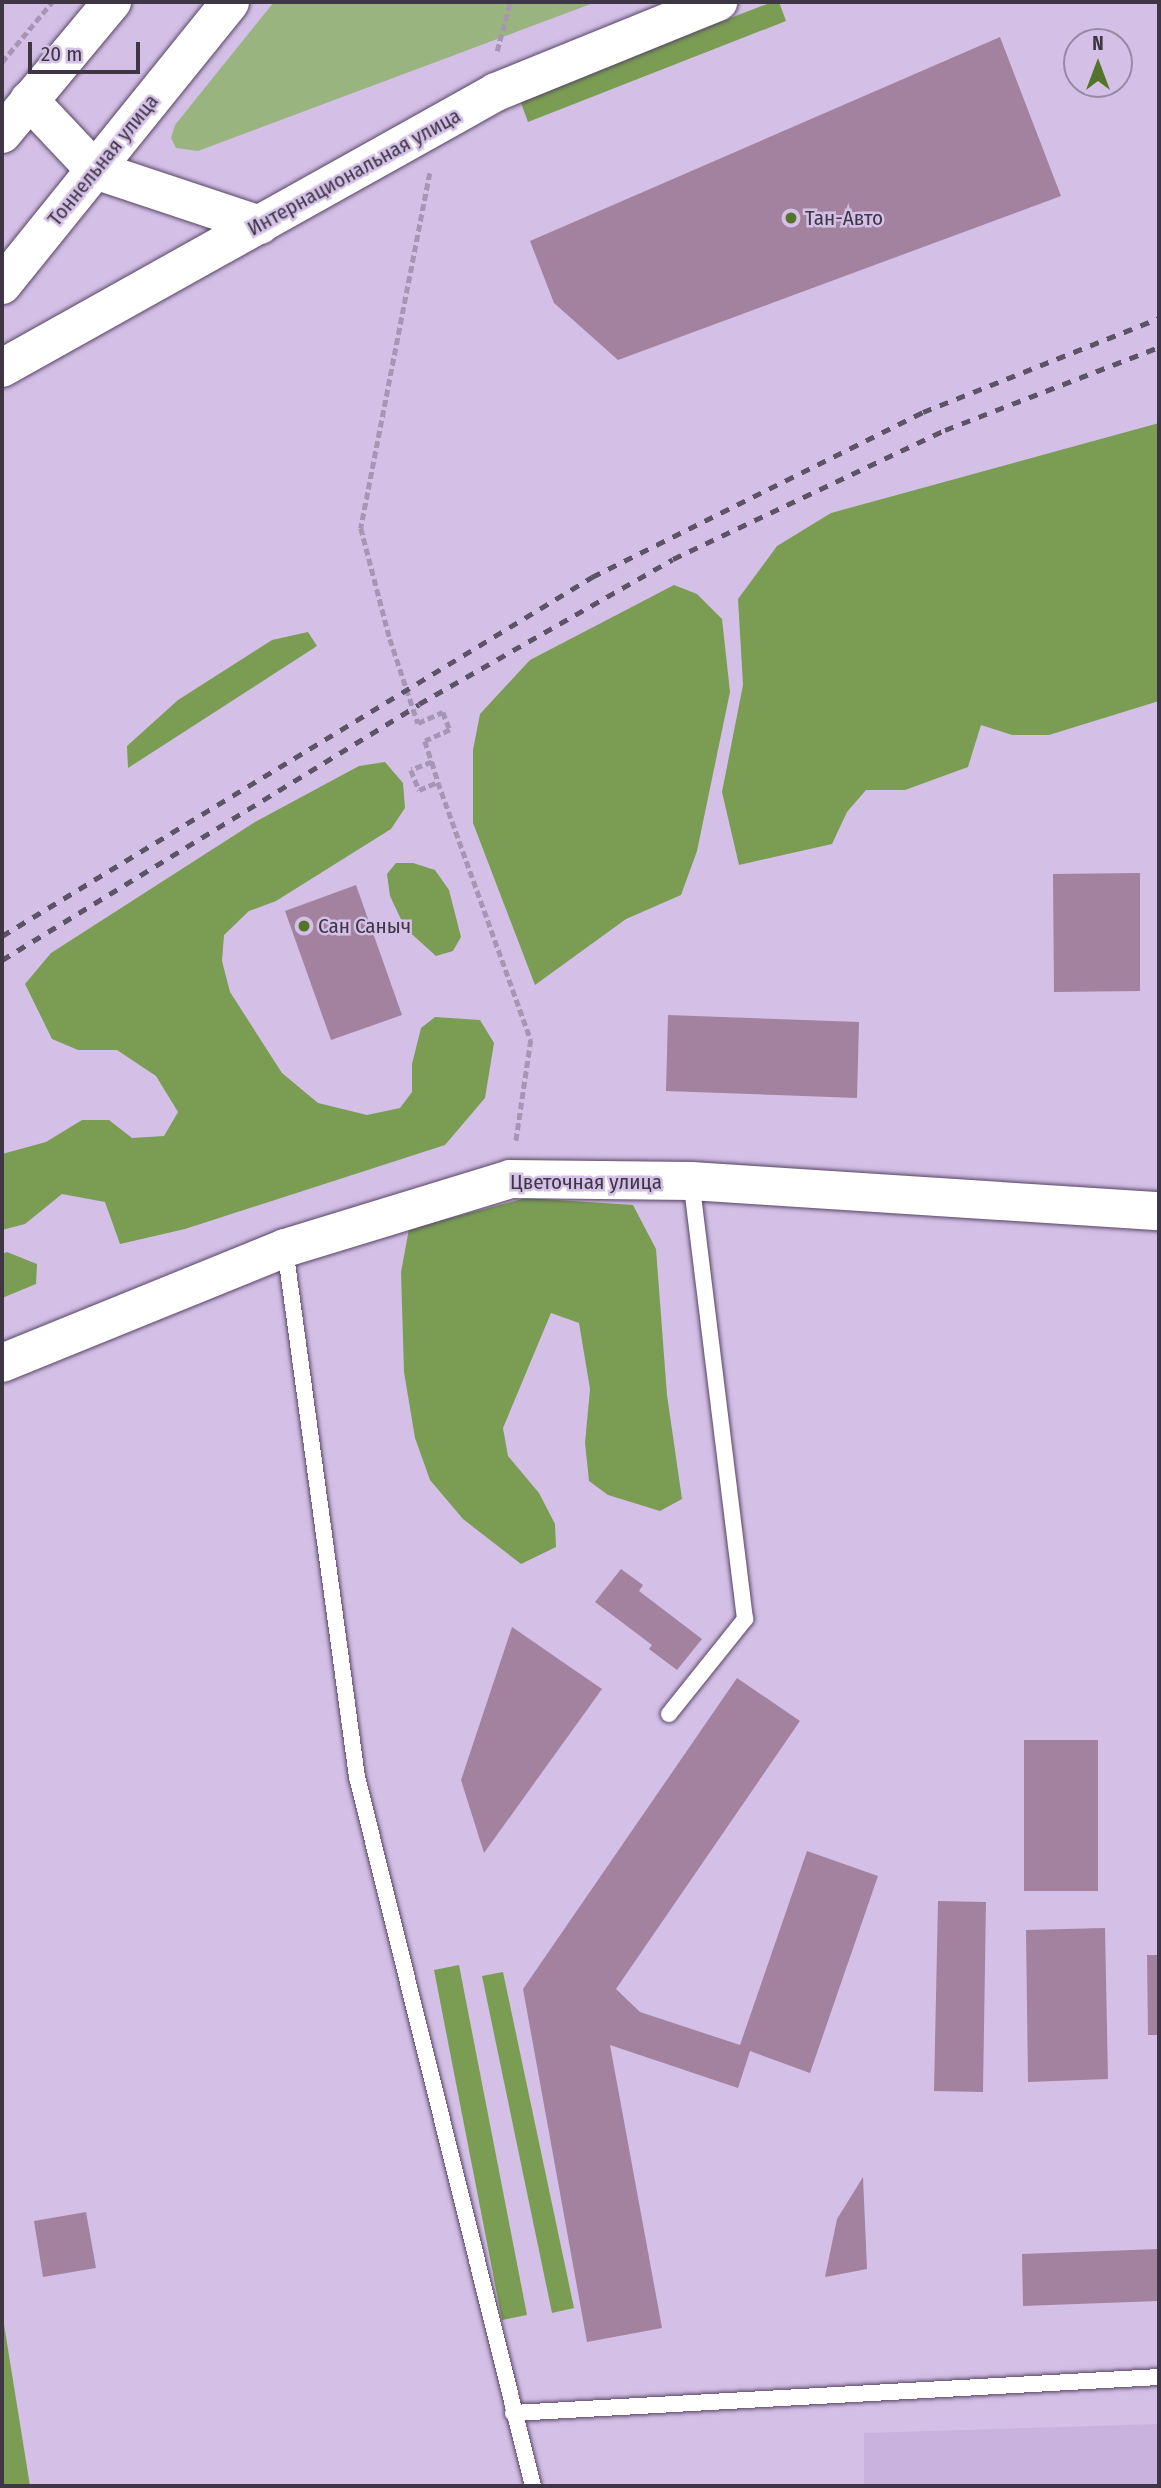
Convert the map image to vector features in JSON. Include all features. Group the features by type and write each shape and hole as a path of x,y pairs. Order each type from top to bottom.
{"main road":[{"path":"2,134 112,2"},
{"name":"Тоннельная улица","path":"2,285 230,2"},
{"name":"Интернациональная улица","path":"2,368 496,92 718,2"},
{"path":"29,100 94,170 260,225"},
{"name":"Цветочная улица","path":"2,1363 285,1248 510,1180 691,1181 1159,1211"}],"lane":[{"path":"669,1714 745,1619 691,1181"},
{"path":"285,1248 357,1777 533,2486"},
{"path":"513,2413 1159,2377"}],"path":[{"path":"2,62 52,2"},
{"path":"432,166 361,528 390,639 418,723 443,712 450,730 425,741 531,1040 510,1180"},
{"path":"432,762 411,770 419,790 438,782"}],"shaded area":[{"path":"1159,2424 1159,2486 864,2486 864,2433"}],"green space":[{"path":"274,2 596,2 198,151 176,148 171,138 175,125"},
{"path":"772,2 779,2 786,21 528,122 520,100"},
{"path":"1159,423 1159,701 1049,735 1012,735 981,725 968,767 905,790 866,790 847,812 832,844 739,865 722,792 743,685 738,599 777,546 831,513"},
{"path":"674,585 697,594 722,619 730,692 697,851 681,895 626,919 535,985 473,823 473,750 480,714 530,660"},
{"path":"308,632 317,646 128,768 127,746 178,700 272,640"},
{"path":"385,762 403,783 405,808 391,829 276,901 249,911 224,935 222,961 230,992 282,1073 318,1103 367,1115 400,1108 412,1092 412,1064 421,1028 435,1017 480,1020 494,1043 485,1098 445,1145 185,1229 120,1244 105,1202 62,1194 25,1224 2,1230 2,1154 46,1142 82,1120 109,1120 132,1138 164,1136 178,1112 156,1076 117,1050 78,1050 52,1039 25,984 51,953 255,822 359,766"},
{"path":"396,863 413,863 435,870 449,890 461,937 453,951 436,956 405,928 390,896 387,874"},
{"path":"526,1198 633,1205 656,1249 667,1395 682,1499 660,1511 608,1495 589,1481 585,1443 590,1389 579,1323 551,1313 503,1428 508,1456 539,1493 555,1524 556,1547 521,1564 463,1519 430,1480 415,1438 404,1372 401,1272 409,1229"},
{"path":"7,1252 37,1264 36,1284 2,1298 2,1254"},
{"path":"459,1965 527,2315 502,2320 434,1970"},
{"path":"503,1972 574,2308 552,2313 482,1976"},
{"path":"2,2312 30,2486 2,2486"}],"building":[{"name":"Тан-Авто","path":"1000,37 1061,196 618,360 554,303 530,241"},
{"path":"1140,873 1140,991 1054,992 1053,874"},
{"path":"356,885 402,1015 331,1040 285,911"},
{"path":"668,1015 859,1022 857,1098 666,1091"},
{"path":"621,1569 643,1585 639,1591 702,1639 677,1670 649,1649 652,1645 595,1602"},
{"path":"512,1627 602,1689 484,1853 461,1780"},
{"path":"737,1678 800,1721 616,1989 640,2012 740,2045 807,1851 878,1876 810,2073 750,2051 738,2088 610,2045 662,2328 587,2342 523,1989"},
{"path":"1024,1740 1098,1740 1098,1891 1024,1891"},
{"path":"938,1901 986,1902 983,2092 934,2091"},
{"path":"1105,1928 1108,2079 1028,2082 1026,1930"},
{"path":"1147,1955 1159,1955 1159,2035 1148,2035"},
{"path":"863,2177 867,2269 825,2277 837,2219"},
{"path":"86,2212 96,2268 43,2277 34,2221"},
{"path":"1159,2249 1159,2301 1023,2306 1022,2254"}],"railway":[{"path":"2,936 592,577 923,412 1159,318"},
{"path":"2,960 419,704 673,559 945,430 1159,347"}],"place":[{"name":"Тан-Авто","path":"791,218"},
{"name":"Сан Саныч","path":"304,926"}]}
